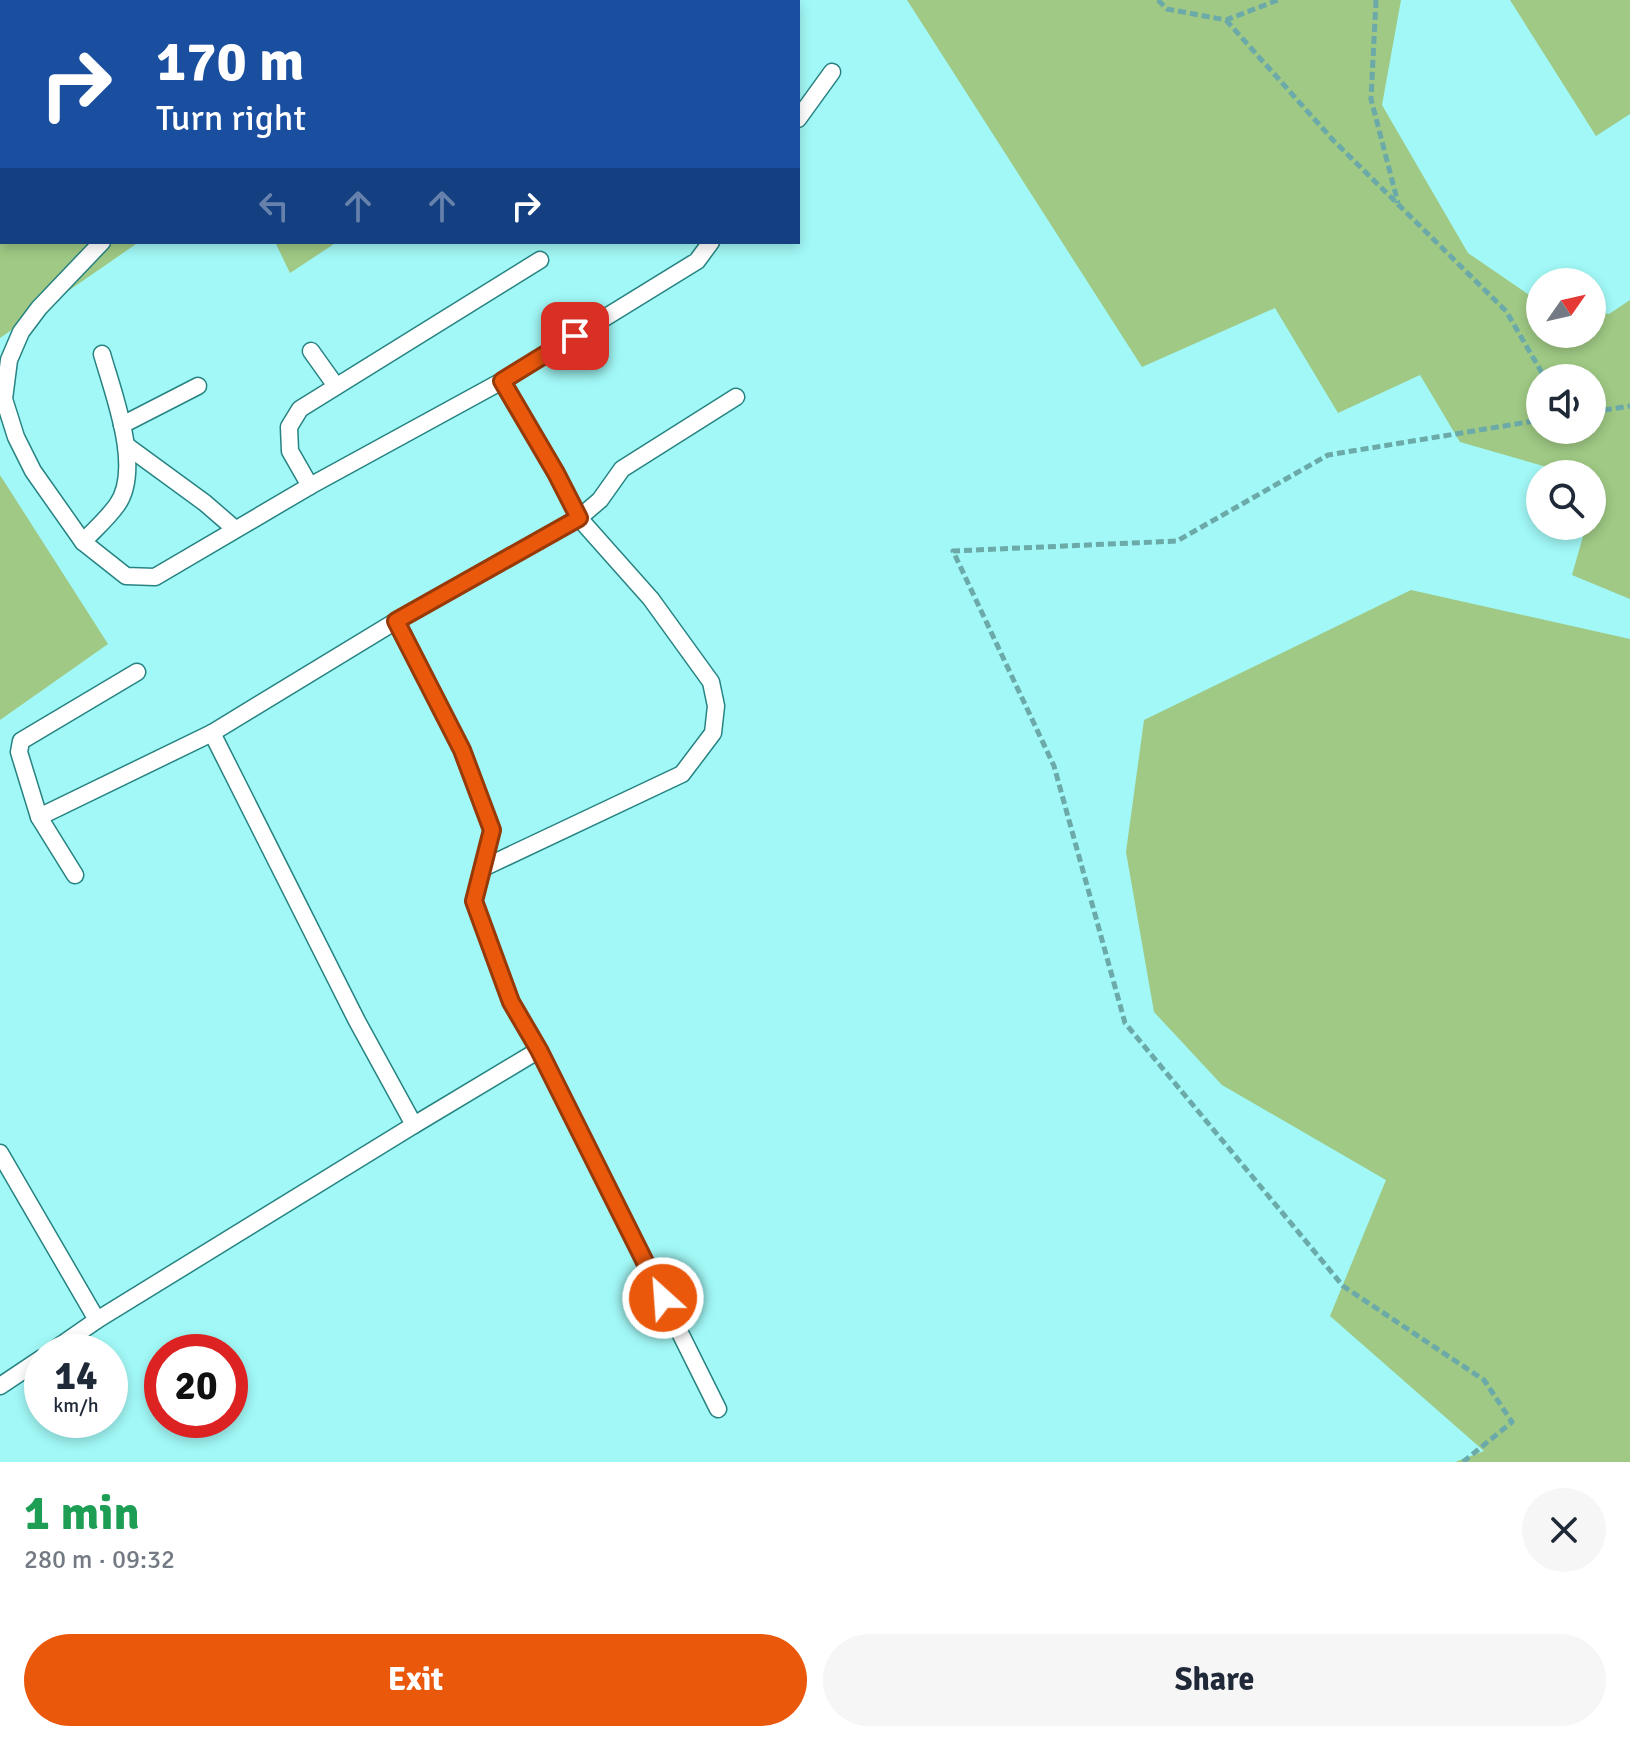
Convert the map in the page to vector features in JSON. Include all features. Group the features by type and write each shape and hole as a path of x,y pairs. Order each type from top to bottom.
{"lane":[{"path":"800,116 832,72"},
{"path":"100,244 39,308 21,332 9,360 4,399 16,437 33,471 83,542 126,576 155,577 310,486 502,381 697,261 710,244"},
{"path":"310,486 290,451 289,427 300,409 540,260"},
{"path":"311,351 336,386"},
{"path":"83,542 117,505 124,491 127,446 102,354"},
{"path":"483,868 682,774 713,733 716,706 711,682 651,599 579,518 502,381"},
{"path":"122,425 198,386"},
{"path":"39,817 212,733 396,621 579,518 600,500 622,469 736,397"},
{"path":"127,446 235,529"},
{"path":"396,621 462,750 492,830 474,901 511,1002 539,1050 718,1409"},
{"path":"75,875 39,817 19,752 21,741 137,672"},
{"path":"212,733 357,1021 414,1125"},
{"path":"77,1334 539,1050"},
{"path":"0,1153 97,1320"},
{"path":"0,1386 24,1370"}],"path":[{"path":"1158,0 1167,9 1226,20 1278,0"},
{"path":"1376,0 1371,99 1398,204"},
{"path":"1226,20 1333,140 1506,311 1537,364"},
{"path":"1606,410 1630,406"},
{"path":"1463,1462 1512,1422 1484,1380 1343,1286 1125,1023 1054,766 953,551 1177,541 1328,455 1526,422"}],"green space":[{"path":"907,0 1401,0 1382,105 1468,253 1526,293 1526,348 1606,348 1606,313 1630,300 1630,599 1572,575 1582,540 1606,540 1606,460 1526,461 1460,442 1420,375 1338,413 1275,308 1142,367"},
{"path":"1510,0 1630,0 1630,114 1596,136"},
{"path":"0,244 136,244 0,338"},
{"path":"276,244 334,244 290,273"},
{"path":"0,475 108,644 0,720"},
{"path":"1411,590 1630,639 1630,1462 1455,1462 1484,1451 1330,1316 1386,1180 1222,1085 1154,1012 1126,852 1144,720"}],"route":[{"path":"575,336 502,381 579,518 396,621 462,750 492,830 474,901 511,1002 539,1050 663,1298"}]}
